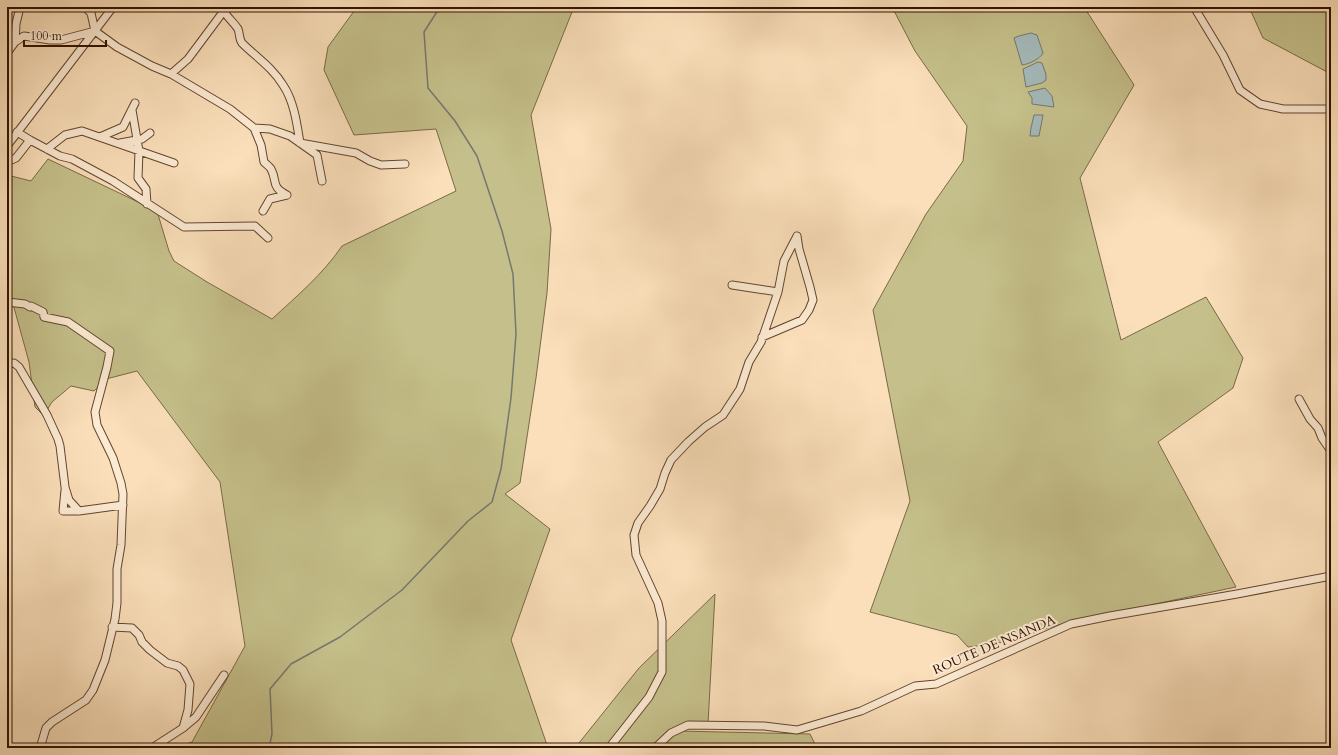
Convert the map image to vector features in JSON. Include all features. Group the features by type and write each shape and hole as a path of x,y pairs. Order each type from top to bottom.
{"street":[{"path":"15,42 16,24 20,7"},
{"path":"86,7 91,12 95,30 117,47 152,66 171,74 230,109 254,128 261,145 264,162 271,169 275,185 287,195 270,199 263,211"},
{"path":"7,146 113,7"},
{"path":"1194,7 1223,55 1240,90 1260,104 1283,109 1331,109"},
{"path":"171,74 188,59 224,9 239,30 240,42 270,68 284,86 290,97 297,123 300,143"},
{"path":"7,53 15,42 24,36 61,40 95,30"},
{"path":"100,138 123,127 135,103"},
{"path":"132,110 136,140 140,151 138,178 146,189 147,204"},
{"path":"254,128 270,129 290,136 317,155 322,181"},
{"path":"47,149 65,135 82,131 174,163"},
{"path":"17,132 60,156 72,159 113,181 184,227 255,226 268,238"},
{"path":"118,143 142,139 150,133"},
{"path":"7,162 16,158 30,140"},
{"path":"300,143 356,153 381,165 405,164"},
{"path":"609,748 649,696 662,672 662,621 658,603 636,555 634,535 638,523 660,489 671,460 705,427 723,415 740,389 749,362 761,342 762,337 778,292 784,261 797,236 799,249 810,287 812,300 809,310 802,320 762,337"},
{"path":"732,285 778,292"},
{"path":"7,302 25,304 43,312 44,317 68,322 110,351 95,412 95,418 100,434 113,458 121,482 123,494 121,545 117,569 117,603 105,660 93,690 86,700 52,722 46,728 40,748"},
{"path":"7,364 14,363 19,367 50,421 60,446 65,487 63,511 79,511 123,505"},
{"path":"1299,399 1310,419 1318,428 1322,438 1331,450"},
{"path":"65,487 70,500 79,511"},
{"name":"ROUTE DE NSANDA","path":"655,748 671,733 688,725 764,726 797,730 861,711 915,686 936,684 1071,624 1331,576"},
{"path":"112,627 132,628 139,634 142,642 150,650 167,663 178,666 183,670 190,684 188,710 183,728"},
{"path":"152,748 183,728 196,717 224,676"}],"shaded area":[{"path":"357,7 574,7 531,115 551,229 547,293 520,483 505,494 550,529 511,640 548,748 175,748 192,742 245,646 220,482 137,371 106,379 94,391 71,386 52,402 47,410 41,413 35,407 29,362 7,282 7,175 31,181 48,159 157,211 169,251 174,261 207,282 272,319 327,266 342,246 456,191 436,129 354,135 324,70 328,47"},
{"path":"892,7 1084,7 1134,85 1080,178 1121,340 1206,297 1243,358 1233,388 1158,442 1236,587 1065,623 996,644 968,647 957,635 870,612 910,501 873,310 926,214 963,161 967,126 915,51"},
{"path":"1249,7 1331,7 1331,74 1263,38"},
{"path":"1031,33 1037,35 1043,53 1034,61 1022,65 1014,38"},
{"path":"1038,62 1042,63 1046,74 1046,80 1042,83 1026,87 1023,69"},
{"path":"1045,88 1052,96 1054,107 1032,104 1032,98 1028,92"},
{"path":"1034,115 1043,115 1039,136 1030,136"},
{"path":"715,594 708,724 668,731 650,748 575,748 639,668"},
{"path":"678,731 810,734 817,748 660,748"}],"waterway":[{"path":"269,748 272,734 270,689 291,664 340,637 402,590 468,521 492,502 501,469 511,398 516,334 513,274 502,231 477,156 455,121 428,88 424,32 440,7"}]}
